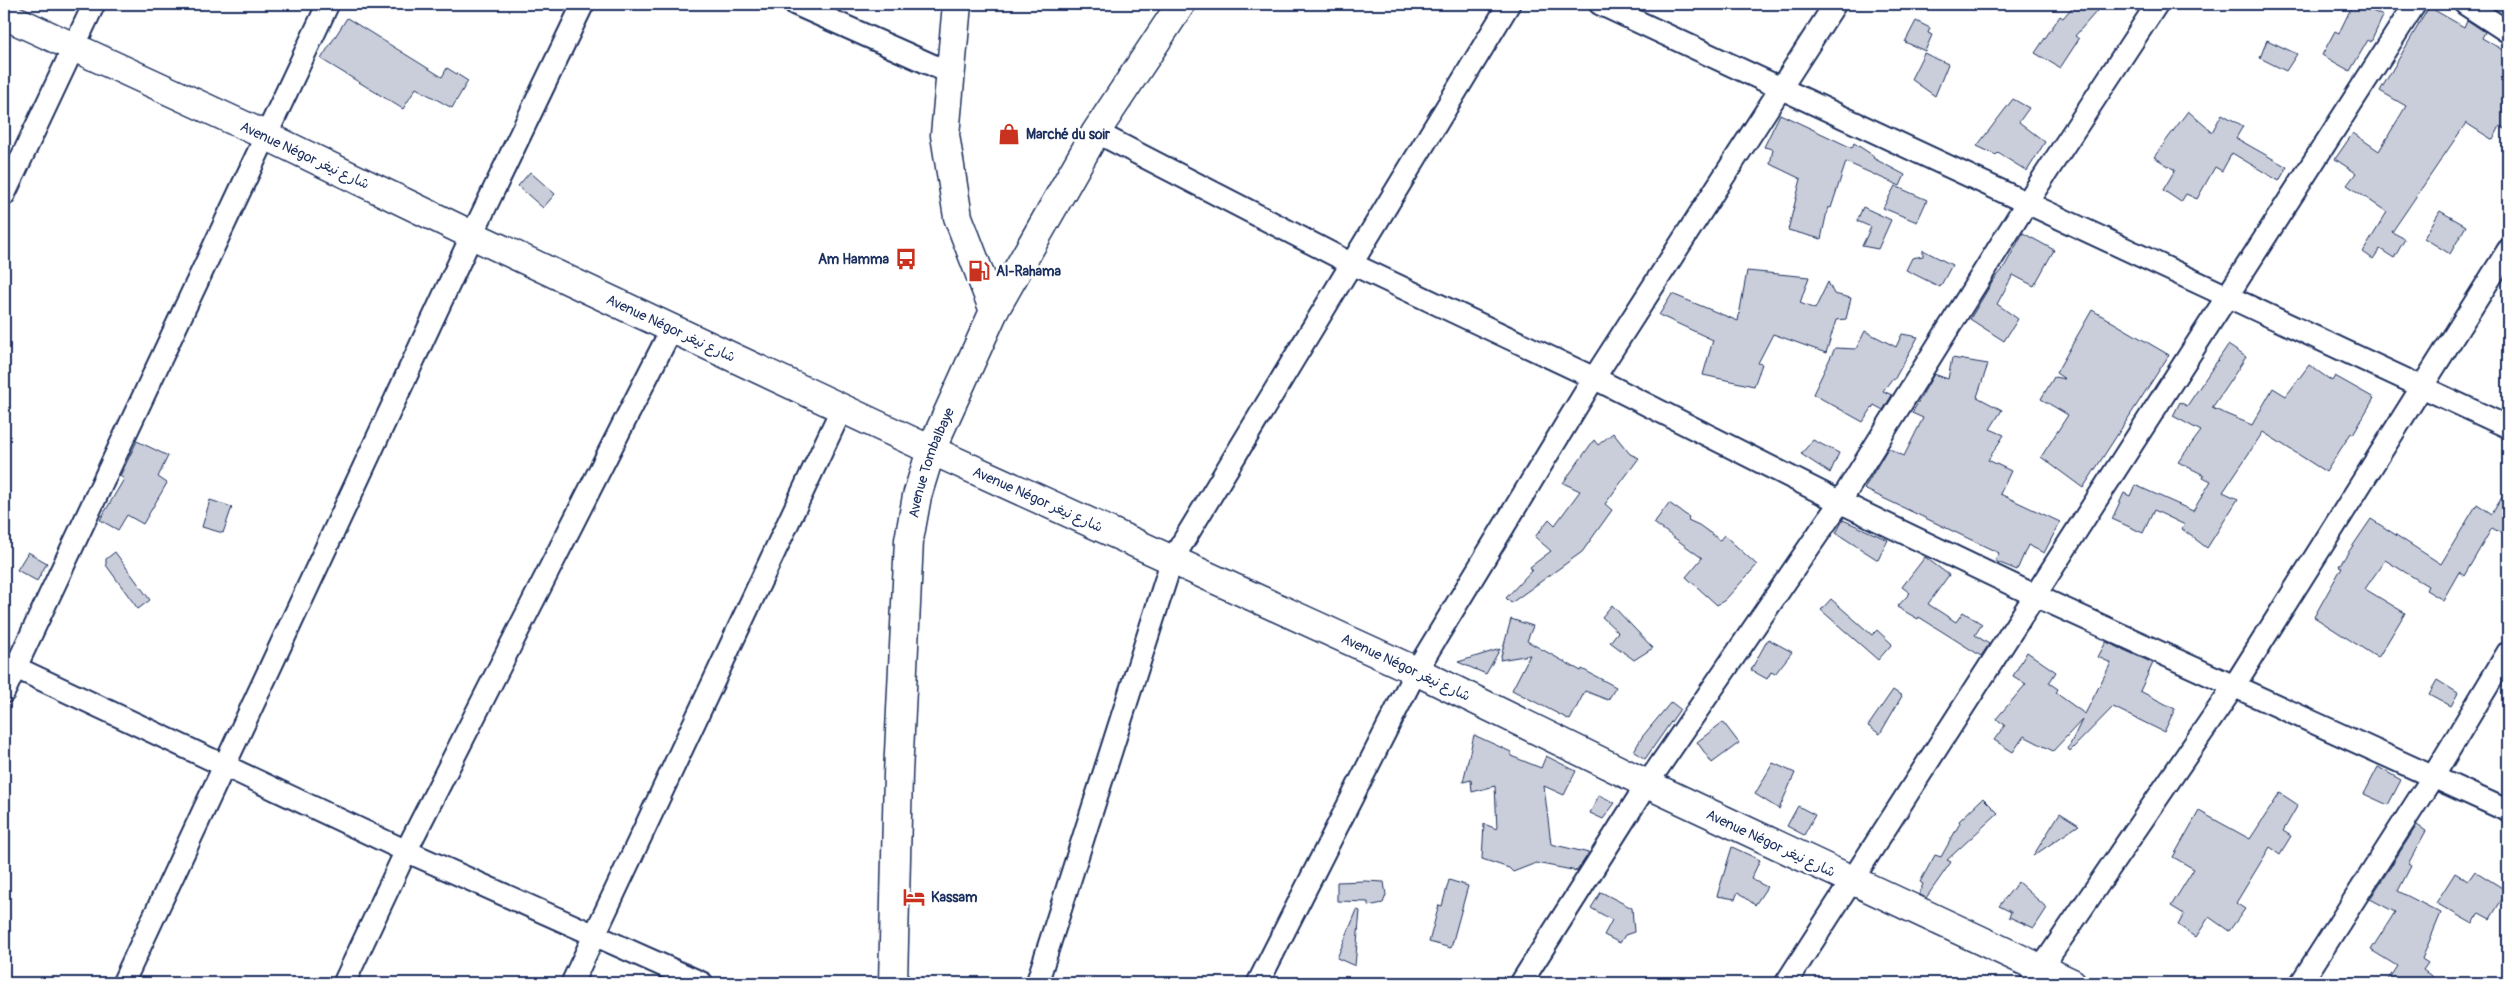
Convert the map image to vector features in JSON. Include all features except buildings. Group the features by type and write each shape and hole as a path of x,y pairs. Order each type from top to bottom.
{"main road":[{"path":"957,4 945,135 958,217 994,311"},
{"name":"Avenue Tombalbaye","path":"893,983 898,774 909,540 917,496 931,450 994,311 1096,132 1180,4"},
{"name":"Avenue Négor شارع نيغر","path":"4,15 73,49 267,136 472,235 931,450 1416,671 1851,881 2036,976 2072,983"}],"street":[{"path":"4,195 94,4"},
{"path":"4,692 9,665 267,136 328,4"},
{"path":"123,983 472,235 584,4"},
{"path":"795,4 950,73"},
{"path":"1037,983 1172,560 1509,4"},
{"path":"1600,4 2508,427"},
{"path":"1258,983 1416,671 1594,378 1835,4"},
{"path":"1521,983 1647,784 1840,502 2026,204 2157,4"},
{"path":"1786,983 2415,4"},
{"path":"2465,4 2508,32"},
{"path":"1096,132 1352,264 1594,378 1840,502 2036,596 2434,775 2508,811"},
{"path":"2036,976 2234,686 2508,250"},
{"path":"344,983 406,852 672,328"},
{"path":"572,983 842,408"},
{"path":"2301,983 2434,775 2508,652"},
{"path":"9,665 406,852 596,934 702,983"}],"place":[{"name":"Marché du soir","path":"1009,134"},
{"name":"Am Hamma","path":"906,259"},
{"name":"Al-Rahama","path":"979,271"},
{"name":"Kassam","path":"914,897"}]}
